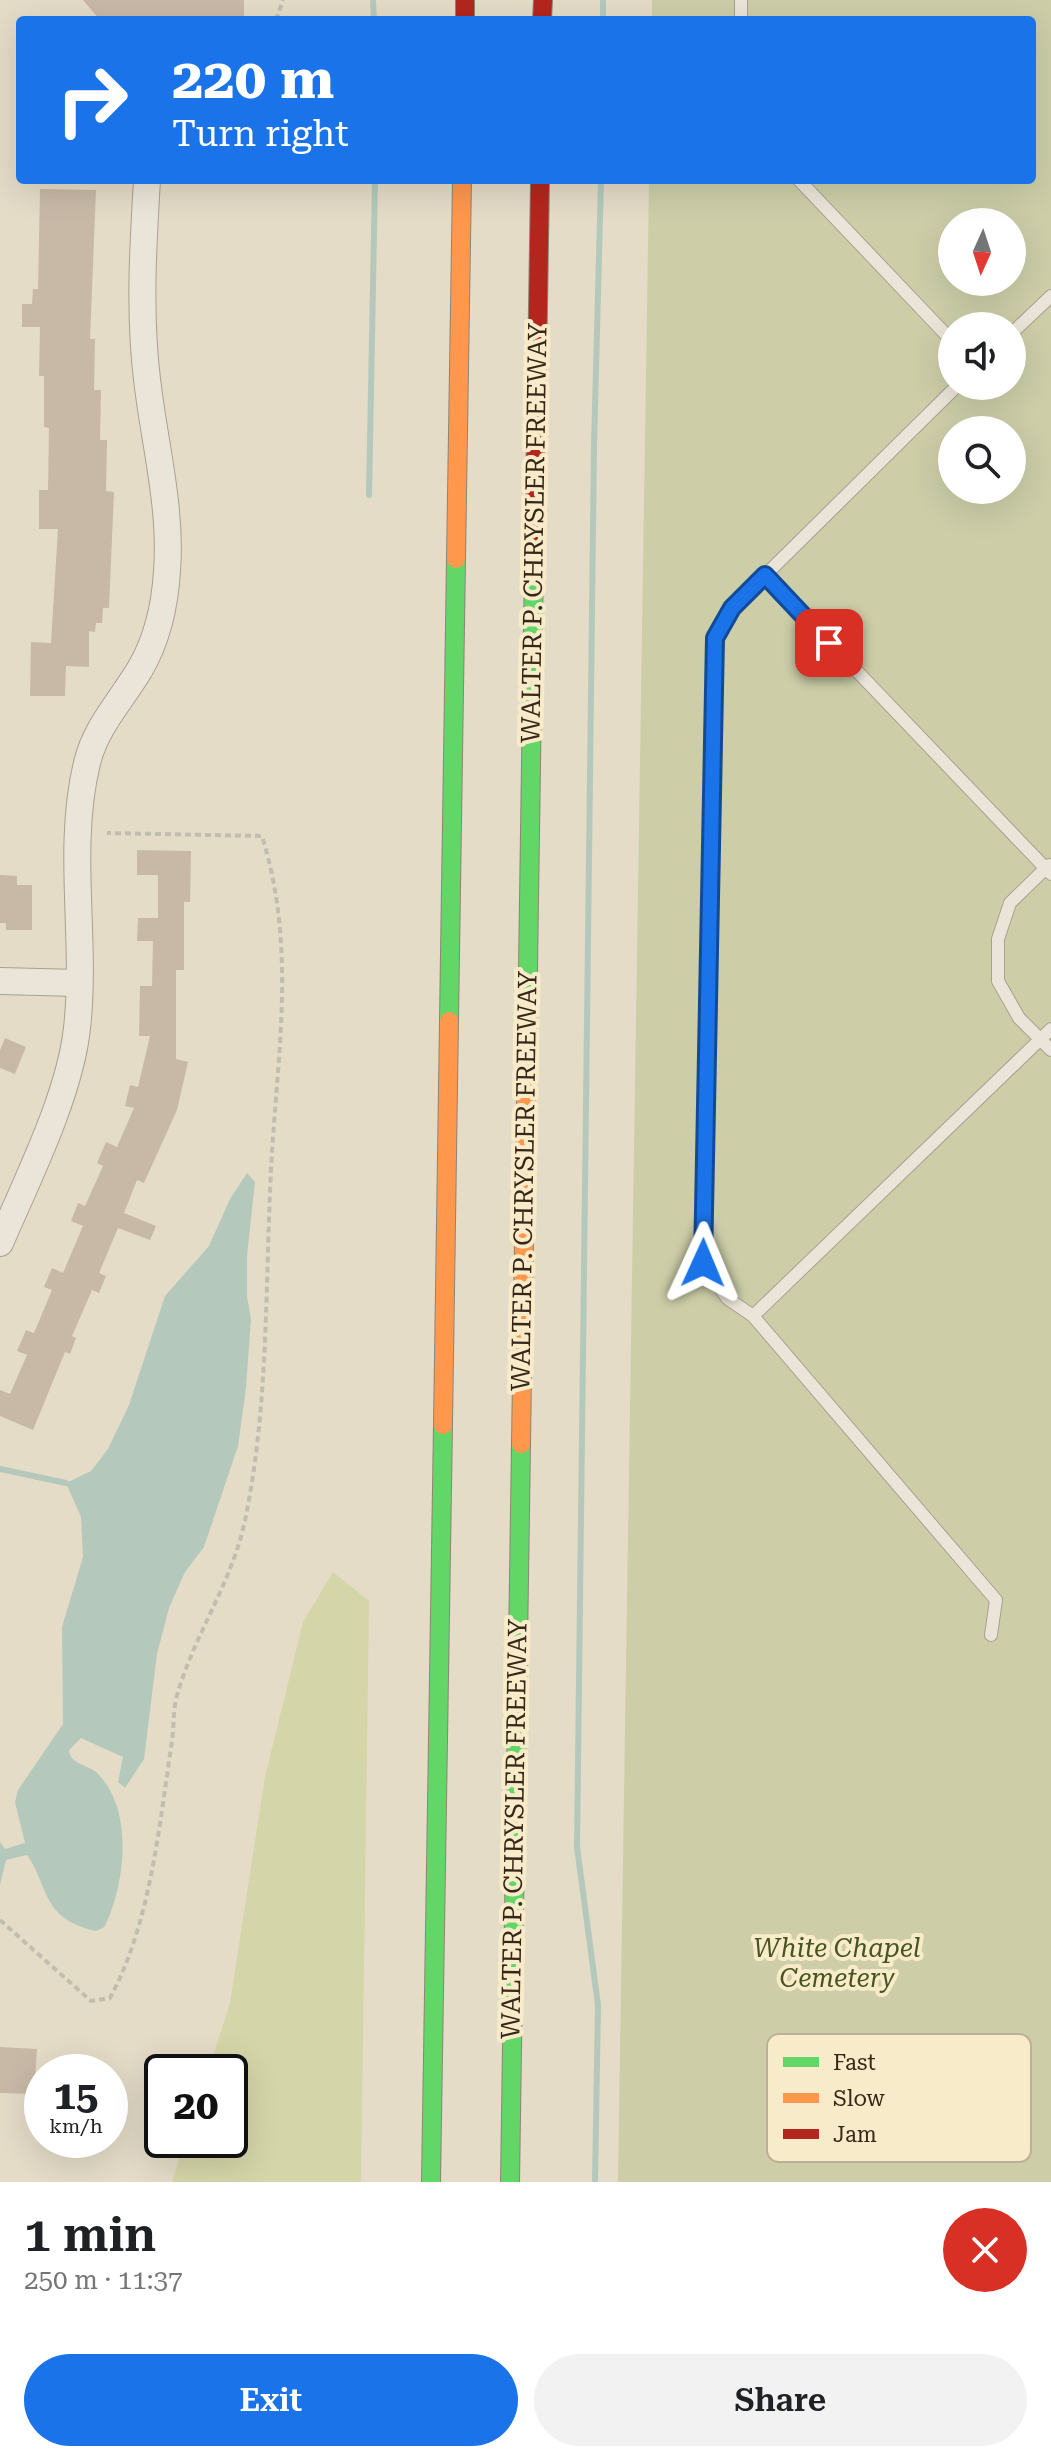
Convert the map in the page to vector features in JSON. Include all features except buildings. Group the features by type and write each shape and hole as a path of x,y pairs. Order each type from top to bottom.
{"highway":[{"path":"431,2182 462,184"},
{"name":"WALTER P. CHRYSLER FREEWAY","path":"510,2182 540,184"}],"street":[{"path":"0,1243 67,1078 77,1028 81,788 97,731 140,669 151,646 160,616 167,571 166,519 143,328 147,184"},
{"path":"0,981 79,983"}],"lane":[{"path":"803,184 938,326"},
{"path":"1026,320 1051,296"},
{"path":"943,400 732,608 715,638 703,1263 727,1298 753,1316 996,1600 991,1635"},
{"path":"765,575 1049,868 1010,903 998,939 998,981 1019,1018 1051,1050"},
{"path":"753,1316 1051,1029"}],"path":[{"path":"0,1920 91,2001 110,1998 127,1967 148,1887 175,1702 191,1653 226,1578 243,1527 255,1457 270,1267 273,1106 283,995 277,884 262,836 107,833"}],"green space":[{"name":"White Chapel Cemetery","path":"652,0 1051,0 1051,2182 618,2182 649,184 1036,184 1036,16 652,16"},
{"path":"333,1572 369,1601 361,2182 172,2182 179,2158 248,2158 248,2054 214,2054 230,2003 265,1777 303,1622"}],"shaded area":[{"path":"247,1173 255,1182 247,1256 247,1296 251,1319 238,1446 204,1547 185,1572 169,1608 157,1654 144,1759 125,1788 118,1782 123,1757 81,1738 69,1750 72,1758 96,1772 108,1788 117,1806 121,1826 123,1847 118,1889 105,1926 92,1930 59,1914 27,1855 6,1860 0,1885 0,1842 5,1849 25,1843 15,1802 18,1790 63,1724 62,1627 83,1557 81,1517 66,1483 91,1471 108,1449 129,1405 165,1296 209,1246 230,1199"}],"waterway":[{"path":"373,0 374,16"},
{"path":"603,0 603,16"},
{"path":"369,495 375,184"},
{"path":"595,2182 598,2005 577,1847 594,446 601,184"},
{"path":"0,1469 66,1483"}],"traffic: fast":[{"path":"449,1021 456,559"},
{"path":"527,1037 534,560"},
{"path":"431,2182 443,1425"},
{"path":"510,2182 521,1444"}],"traffic: slow":[{"path":"456,559 462,184"},
{"path":"443,1425 449,1021"},
{"path":"521,1444 527,1037"}],"traffic: jam":[{"path":"465,0 465,16"},
{"path":"542,16 543,0"},
{"path":"534,560 540,184"}],"route":[{"path":"703,1263 715,638 732,608 765,575 829,643"}]}
